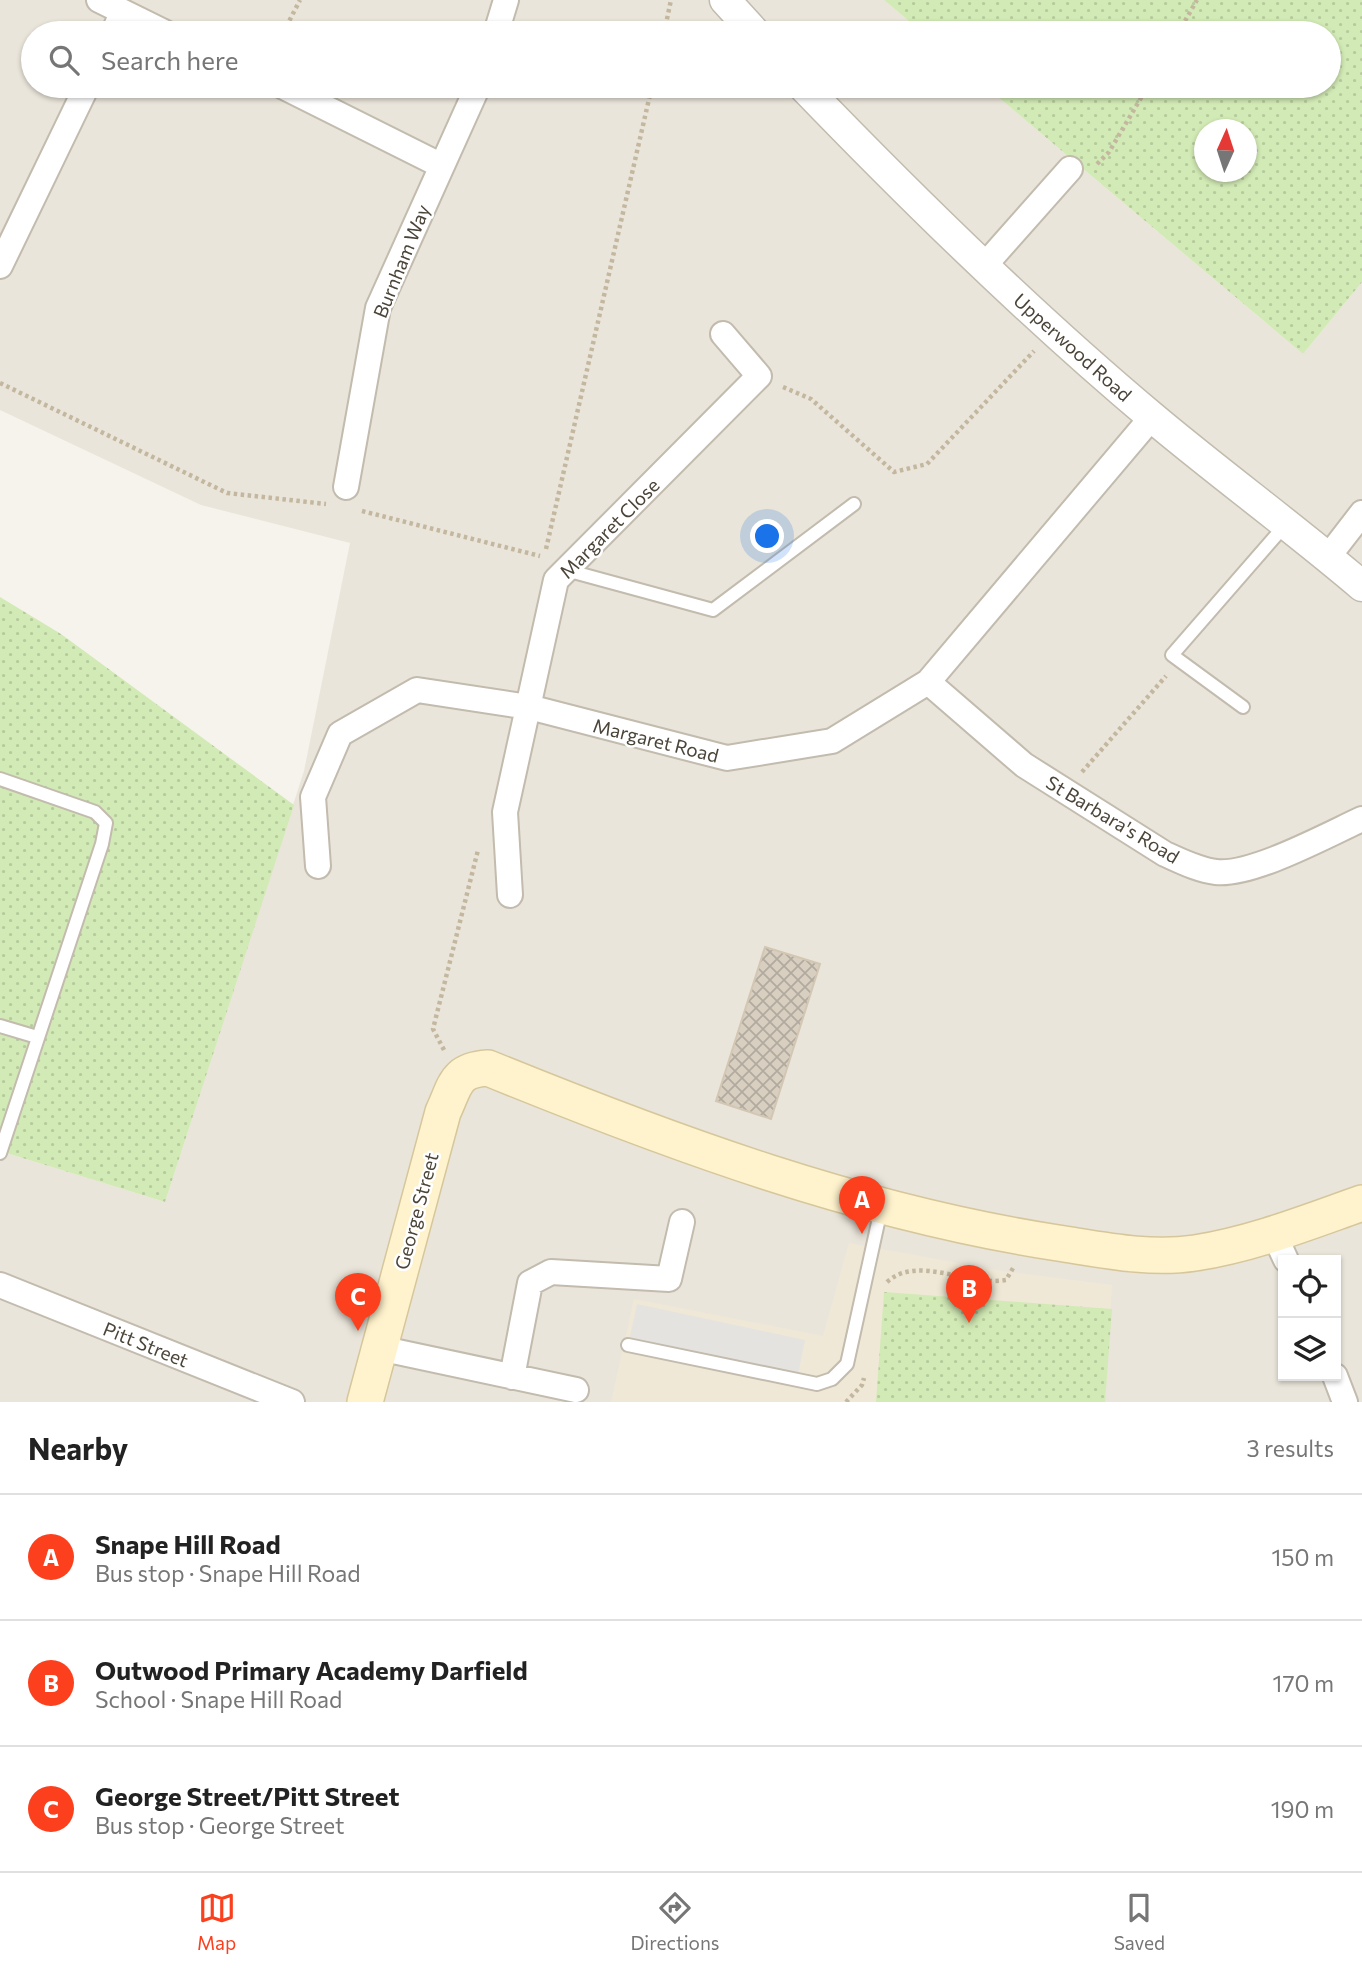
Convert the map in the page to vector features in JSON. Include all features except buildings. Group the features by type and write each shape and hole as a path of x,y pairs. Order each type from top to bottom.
{"main road":[{"path":"465,1072 488,1068 774,1176 882,1205 1021,1237 1148,1255 1280,1247 1362,1203"},
{"name":"George Street","path":"365,1402 443,1112 465,1072"}],"street":[{"path":"99,0 116,21"},
{"path":"500,21 506,0"},
{"path":"724,0 744,21"},
{"path":"0,265 81,98"},
{"path":"306,98 440,165"},
{"name":"Burnham Way","path":"339,496 378,308 472,98"},
{"name":"Upperwood Road","path":"815,98 901,187 1054,330 1152,417 1362,586"},
{"path":"984,266 1070,169"},
{"path":"723,334 759,376"},
{"name":"Margaret Close","path":"510,895 505,812 556,580 759,376"},
{"name":"Margaret Road","path":"318,866 313,797 340,734 417,690 528,707 727,758 832,741 928,681 1152,417"},
{"path":"1328,557 1362,513"},
{"name":"St Barbara's Road","path":"928,681 1024,765 1165,854 1190,865 1218,872 1251,868 1362,820"},
{"path":"512,1377 530,1283 551,1272 669,1279 682,1222"},
{"name":"Pitt Street","path":"0,1285 292,1402"},
{"path":"379,1348 576,1390"},
{"path":"1337,1381 1345,1402"}],"lane":[{"path":"566,570 713,610 855,504"},
{"path":"1243,707 1172,655 1287,524"},
{"path":"0,779 95,812 106,823 102,844 0,1153"},
{"path":"0,1027 37,1037"},
{"path":"628,1345 817,1384 832,1379 847,1364 882,1205"}],"path":[{"path":"289,21 300,0"},
{"path":"667,21 671,0"},
{"path":"1185,21 1197,0"},
{"path":"358,510 544,557 649,98"},
{"path":"1070,169 1086,175 1109,152 1141,98"},
{"path":"759,376 811,399 894,472 928,464 1054,330"},
{"path":"0,383 227,493 339,496"},
{"path":"1065,791 1179,660"},
{"path":"465,1072 433,1029 484,826 505,812"},
{"path":"884,1284 896,1274 918,1270 989,1283 1006,1280 1012,1272 1021,1237"},
{"path":"846,1402 862,1385 865,1374"}],"shaded area":[{"path":"0,0 884,0 909,21 21,21 21,98 999,98 1303,354 1362,282 1362,1402 0,1402 0,1151 165,1202 304,771 350,543 201,505 0,410"},
{"path":"849,1243 1002,1271 1112,1285 1105,1402 611,1402 634,1299 823,1336"},
{"path":"637,1304 805,1340 797,1380 628,1345"}],"green space":[{"path":"884,0 1362,0 1362,282 1303,354 999,98 1341,98 1341,21 909,21"},
{"path":"0,597 61,634 294,805 165,1202 0,1151"},
{"path":"884,1292 1112,1309 1105,1402 876,1402"}],"place":[{"name":"Snape Hill Road","path":"862,1234"},
{"name":"Outwood Primary Academy Darfield","path":"969,1323"},
{"name":"George Street/Pitt Street","path":"358,1331"}]}
